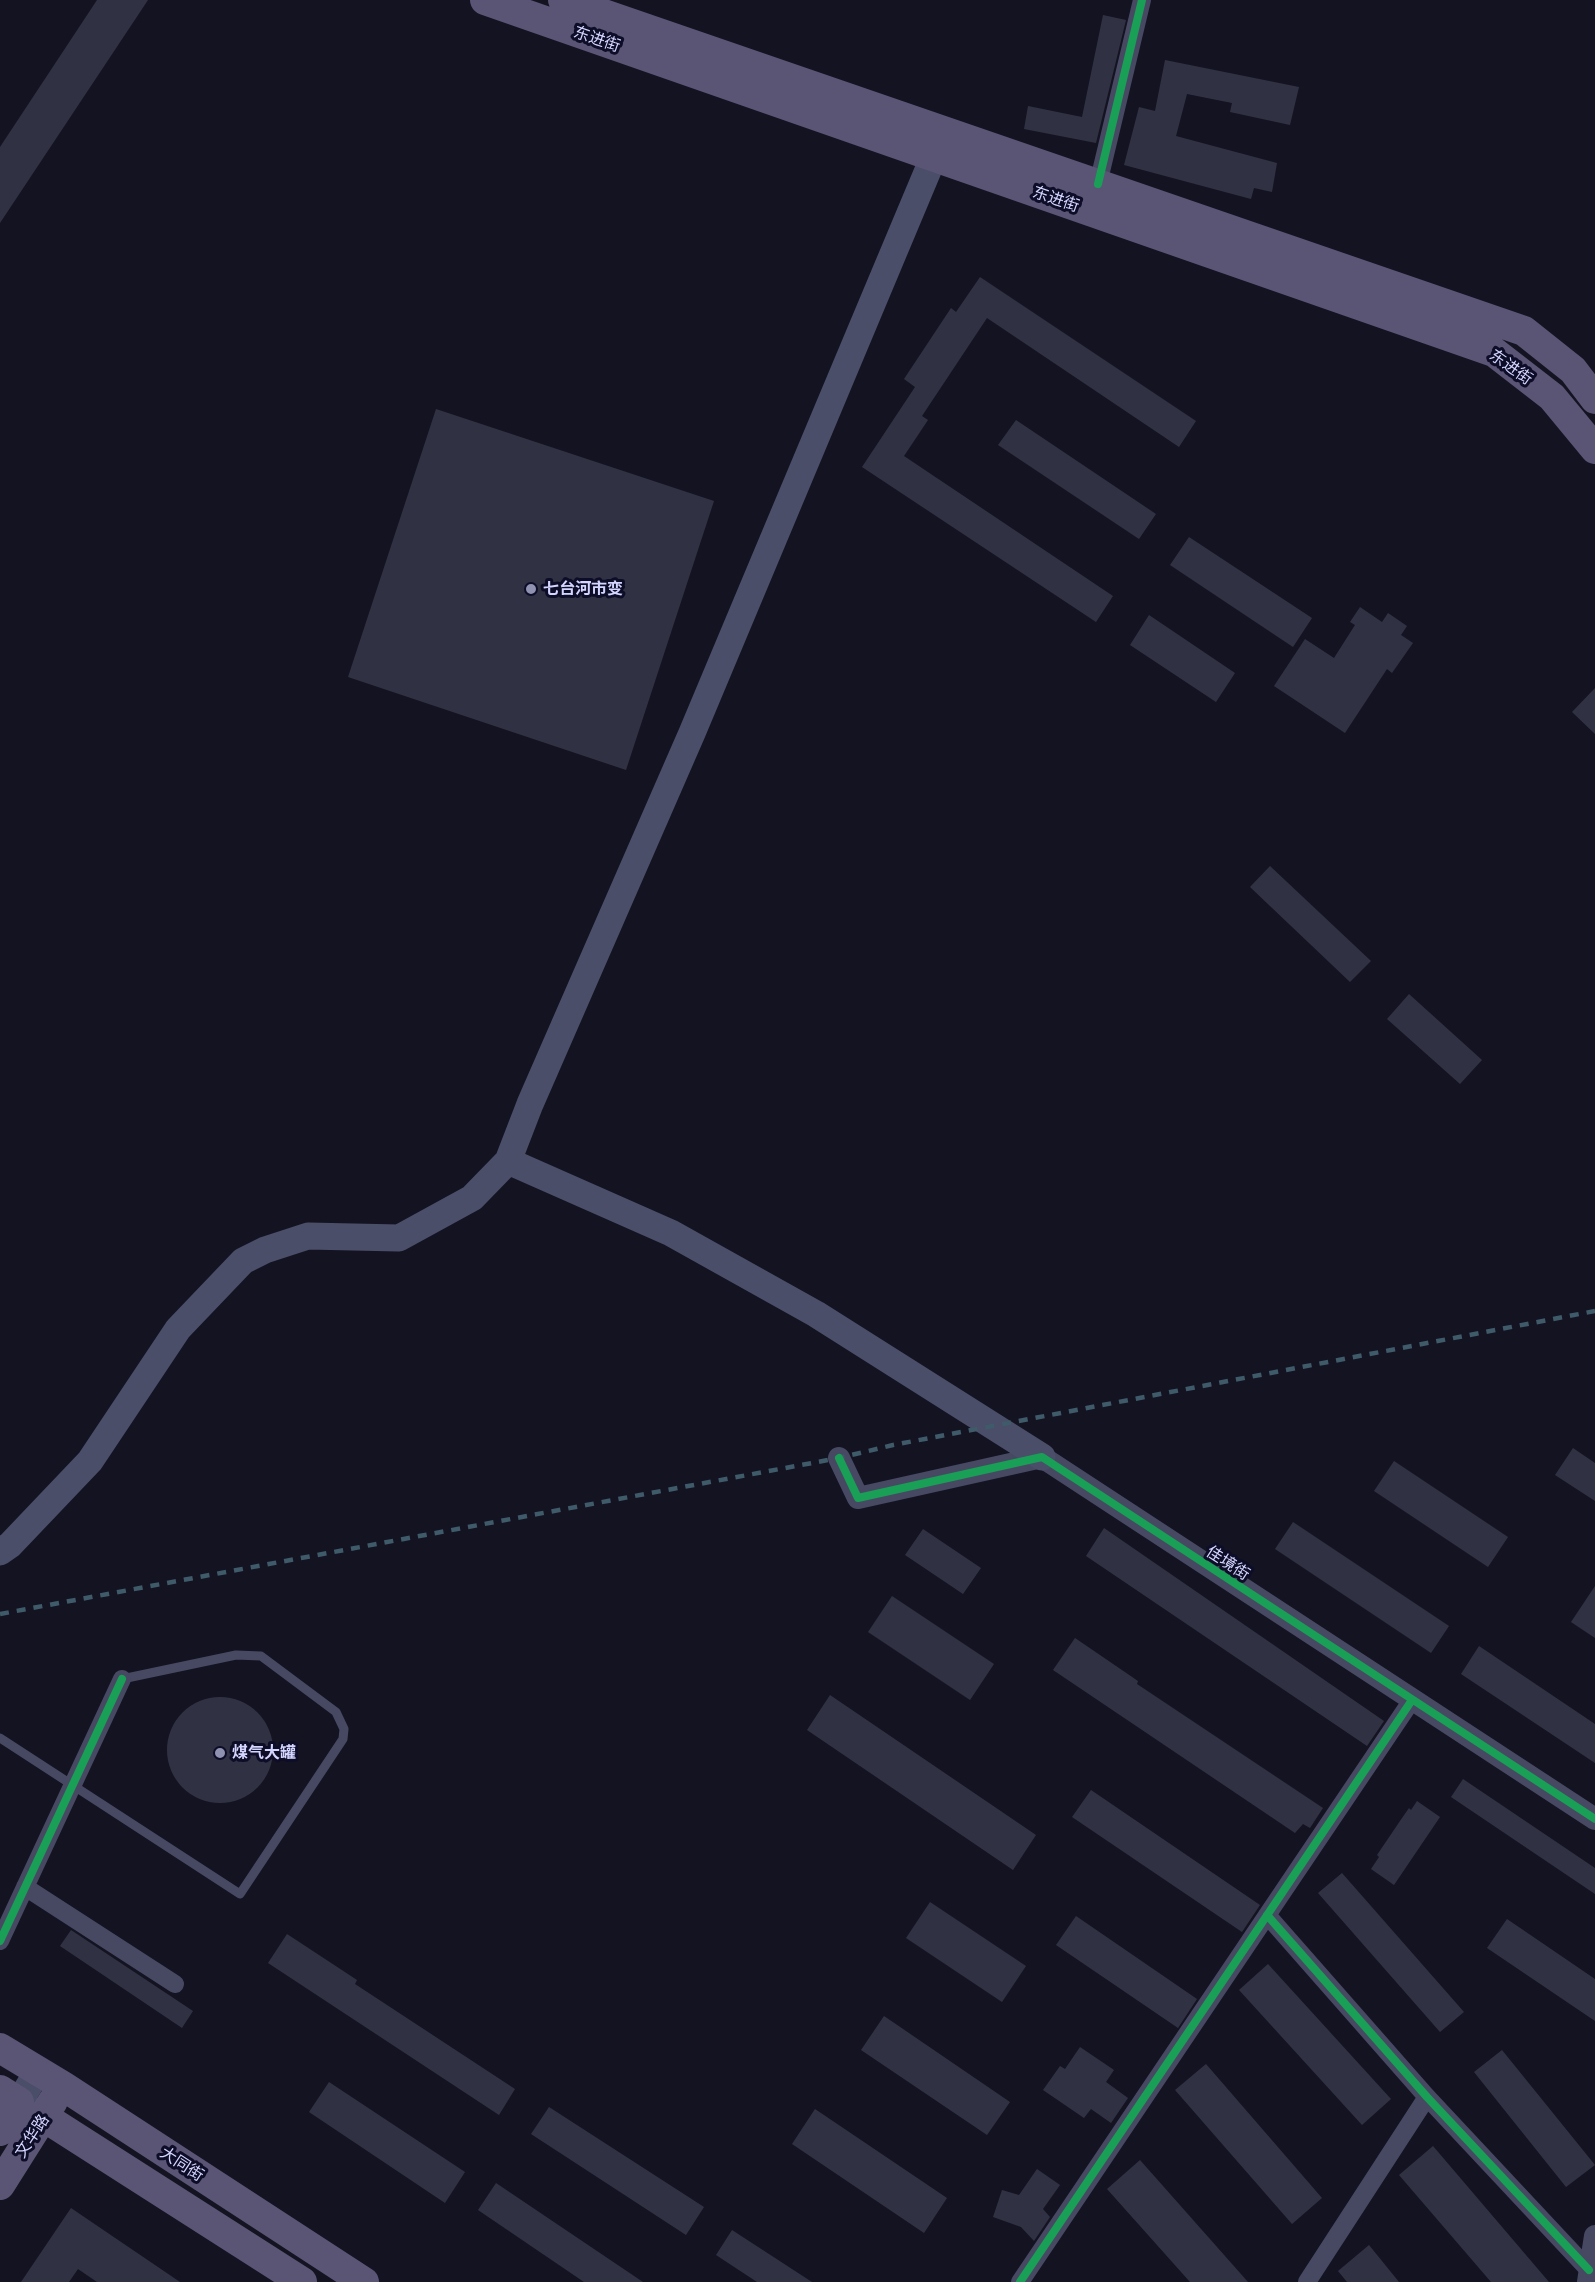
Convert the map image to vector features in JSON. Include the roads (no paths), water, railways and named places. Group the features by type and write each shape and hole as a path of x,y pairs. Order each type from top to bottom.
{"main road":[{"name":"东进街","path":"485,0 1494,352 1552,397 1595,449"},
{"name":"东进街","path":"563,0 1524,331 1573,370 1595,399"},
{"path":"0,1552 10,1545 90,1461 178,1329 243,1261 264,1250 308,1236 399,1238 472,1198 508,1161 530,1104 692,733 934,156"},
{"path":"508,1161 681,1239 816,1314 1042,1457"},
{"name":"大同街","path":"0,2048 364,2282"},
{"path":"9,2096 50,2079"},
{"name":"文华路","path":"0,2185 44,2117 50,2079"},
{"path":"9,2096 302,2282"},
{"name":"文华路","path":"0,2131 9,2096"}],"street":[{"path":"1098,184 1142,0"},
{"path":"839,1458 858,1498 1042,1457"},
{"name":"佳境街","path":"1042,1457 1595,1819"},
{"path":"0,1941 122,1679"},
{"path":"1020,2282 1412,1700"},
{"path":"25,1887 175,1984"},
{"path":"1267,1915 1588,2276"},
{"path":"1316,2278 1427,2097"},
{"path":"1588,2276 1595,2236"}],"lane":[{"path":"0,1738 240,1894 343,1739 344,1729 336,1712 261,1656 236,1655 122,1679"}],"railway":[{"path":"0,1614 839,1458 893,1445 1595,1311"}],"place":[{"name":"七台河市变","path":"531,589"},
{"name":"煤气大罐","path":"220,1753"}]}
